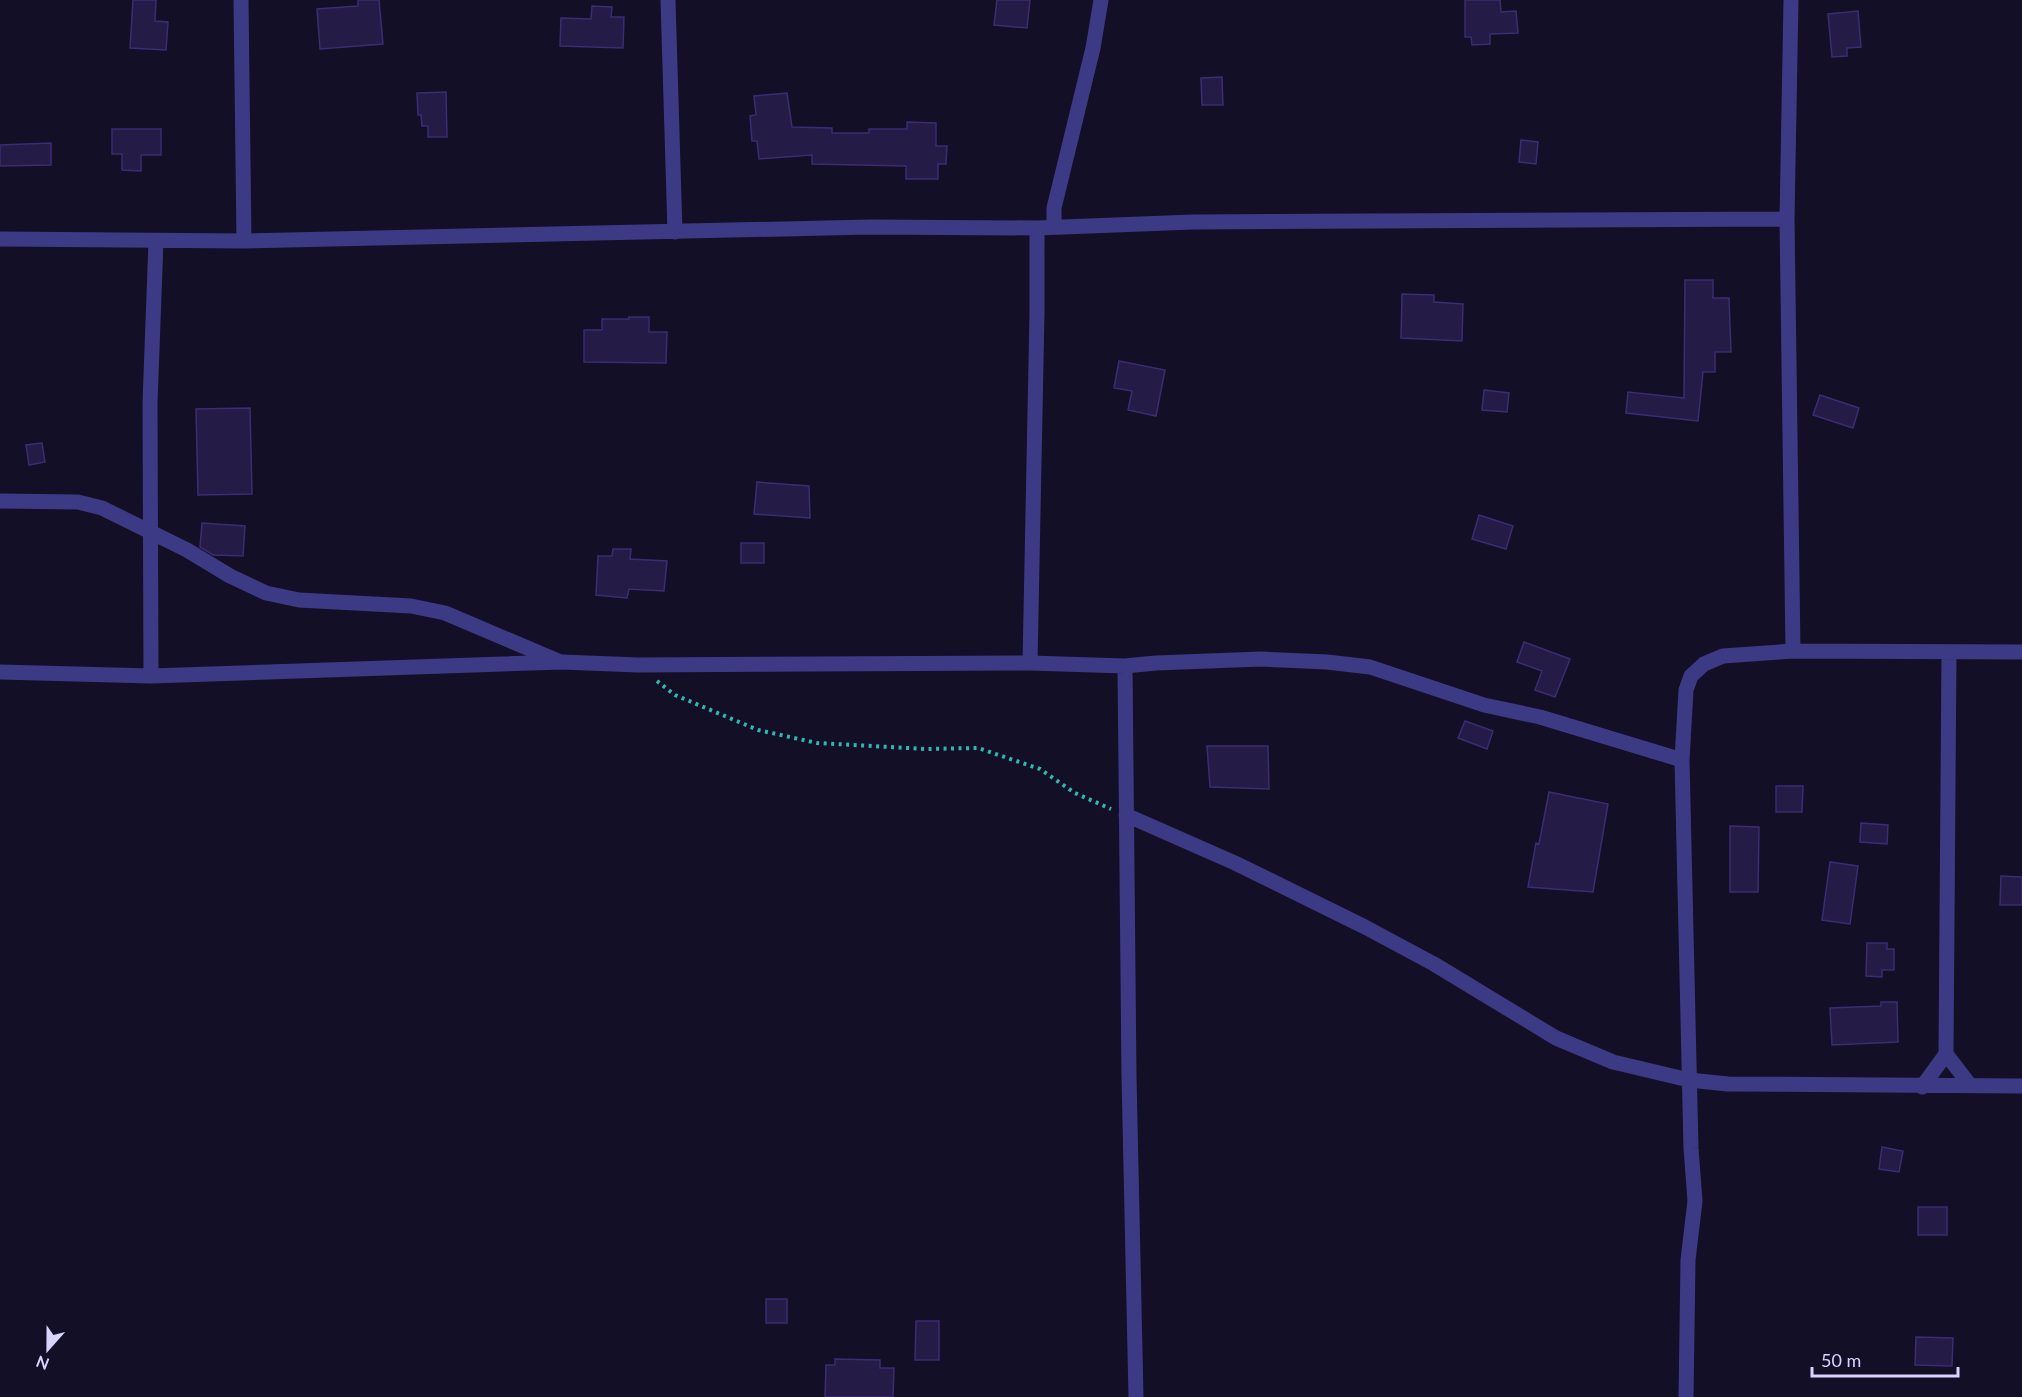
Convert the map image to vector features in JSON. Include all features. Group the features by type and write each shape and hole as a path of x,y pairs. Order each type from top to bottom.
{"street":[{"path":"241,0 244,241"},
{"path":"668,0 675,232"},
{"path":"1054,227 1054,208 1093,48 1101,0"},
{"path":"1791,0 1787,219 1793,651"},
{"path":"0,239 244,241 870,227 1037,228 1193,222 1787,219"},
{"path":"1030,663 1037,228"},
{"path":"151,676 150,403 156,241"},
{"path":"0,501 78,502 102,508 187,550 230,576 266,593 299,600 411,606 445,613 562,662"},
{"path":"1686,1397 1688,1260 1695,1201 1690,1148 1682,760 1686,690 1691,676 1704,664 1723,656 1793,651 2022,652"},
{"path":"1922,1087 1946,1054 1949,652"},
{"path":"0,672 151,676 562,662 638,665 1030,663 1125,666 1261,659 1327,662 1370,667 1484,705 1540,717 1682,760"},
{"path":"1125,666 1129,1088 1136,1397"},
{"path":"1126,815 1235,863 1365,927 1434,964 1556,1038 1613,1062 1689,1080 1728,1084 2022,1086"},
{"path":"1946,1054 1970,1085"}],"path":[{"path":"638,665 675,695 758,730 818,743 925,749 978,748 1040,769 1075,793 1126,815"}],"building":[{"path":"133,0 156,0 155,21 168,22 166,50 130,48"},
{"path":"358,0 379,0 383,44 320,49 317,9 358,6"},
{"path":"997,0 1030,0 1027,28 994,25"},
{"path":"1465,0 1500,0 1501,12 1516,11 1518,33 1490,34 1490,44 1472,45 1471,37 1465,37"},
{"path":"592,6 612,7 611,17 624,17 623,48 560,46 561,18 591,19"},
{"path":"1858,11 1861,47 1847,48 1847,56 1832,57 1828,14"},
{"path":"1222,77 1223,105 1202,105 1201,78"},
{"path":"446,92 447,137 428,137 428,126 422,126 421,115 418,115 417,93"},
{"path":"787,93 792,127 832,128 832,133 869,133 869,129 907,129 907,122 936,123 936,146 947,146 946,164 938,164 938,179 906,179 906,166 812,164 812,155 759,159 757,141 752,141 750,116 756,115 754,96"},
{"path":"112,129 161,129 161,155 141,155 141,171 122,170 122,154 112,154"},
{"path":"1521,140 1538,142 1536,164 1519,162"},
{"path":"51,143 51,165 0,166 0,145"},
{"path":"1685,280 1713,280 1713,298 1729,298 1731,352 1715,352 1715,372 1703,372 1698,421 1626,413 1628,392 1684,398"},
{"path":"1402,294 1434,295 1434,302 1463,304 1462,341 1401,338"},
{"path":"629,317 649,317 649,332 667,332 666,363 584,362 584,330 602,330 602,319 629,319"},
{"path":"1119,361 1165,370 1156,416 1128,410 1132,391 1114,388"},
{"path":"1484,390 1509,393 1507,412 1482,410"},
{"path":"1820,395 1859,408 1853,428 1813,415"},
{"path":"250,408 252,494 198,495 196,409"},
{"path":"42,443 45,462 29,465 26,445"},
{"path":"757,482 809,486 810,518 754,514"},
{"path":"1479,515 1513,526 1506,549 1472,539"},
{"path":"202,523 245,526 243,556 213,555 200,547"},
{"path":"741,543 764,543 764,563 741,563"},
{"path":"613,549 631,549 630,559 667,561 664,591 629,589 627,598 596,595 598,556 612,556"},
{"path":"1524,642 1570,659 1555,697 1535,690 1542,671 1517,662"},
{"path":"1465,721 1493,731 1487,749 1458,738"},
{"path":"1207,746 1268,746 1269,789 1210,787"},
{"path":"1776,786 1803,786 1802,812 1776,812"},
{"path":"1549,792 1608,804 1593,892 1528,887"},
{"path":"1861,823 1888,825 1887,844 1860,842"},
{"path":"1730,826 1759,827 1758,892 1730,892"},
{"path":"1830,862 1858,866 1850,924 1822,920"},
{"path":"2001,876 2022,877 2022,905 2000,905"},
{"path":"1867,943 1887,943 1887,949 1894,949 1894,970 1882,970 1882,977 1866,976"},
{"path":"1881,1002 1897,1002 1898,1042 1832,1045 1830,1008 1881,1006"},
{"path":"1882,1147 1903,1151 1899,1172 1879,1169"},
{"path":"1918,1207 1947,1207 1947,1235 1918,1235"},
{"path":"766,1299 787,1299 787,1323 766,1323"},
{"path":"916,1321 939,1321 939,1360 915,1360"},
{"path":"1916,1337 1953,1338 1952,1366 1915,1365"},
{"path":"835,1359 880,1360 880,1368 894,1368 893,1397 825,1397 826,1365 835,1365"}]}
